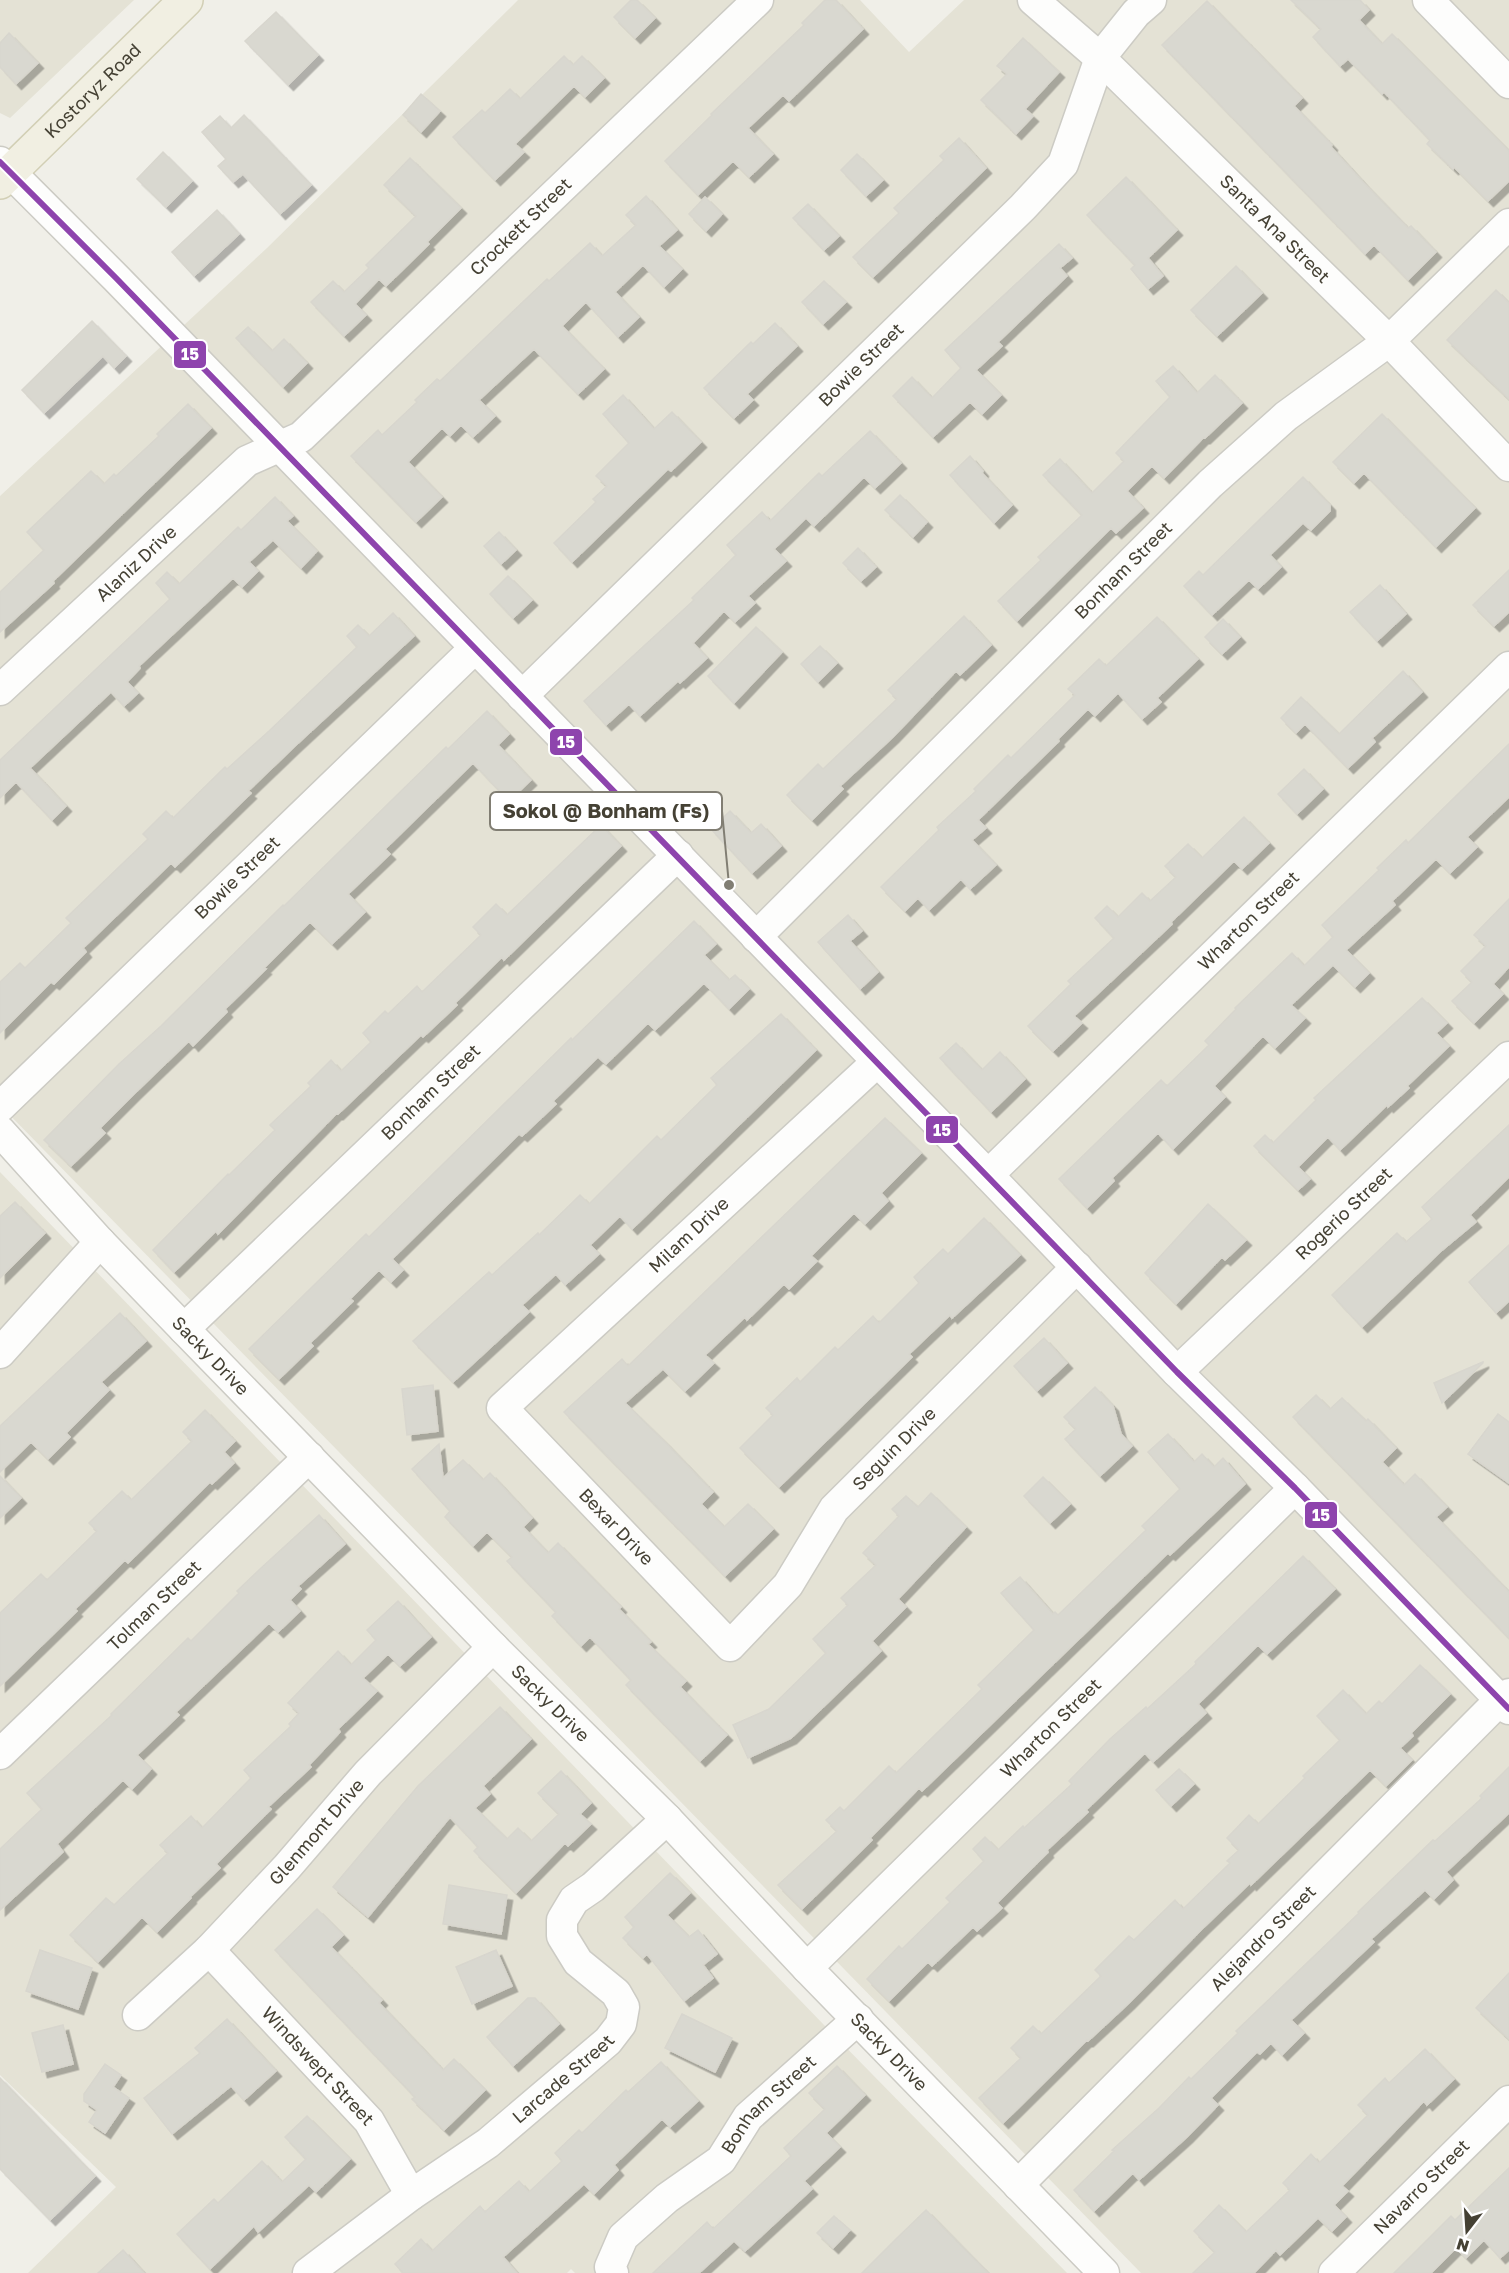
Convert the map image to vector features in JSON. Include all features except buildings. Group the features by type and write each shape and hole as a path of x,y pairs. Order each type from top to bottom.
{"main road":[{"name":"Kostoryz Road","path":"4,172 186,0"}],"street":[{"name":"Crockett Street","path":"279,447 301,437 758,0"},
{"name":"Santa Ana Street","path":"1033,0 1100,58 1389,341 1509,466"},
{"name":"Bowie Street","path":"522,696 1023,207 1063,164 1100,58 1136,13 1151,0"},
{"path":"1428,0 1509,83"},
{"path":"4,172 279,447 678,855 1177,1372 1506,1701"},
{"name":"Bonham Street","path":"756,937 1210,484 1286,416 1389,341 1509,224"},
{"name":"Alaniz Drive","path":"0,690 248,461 279,447"},
{"name":"Bowie Street","path":"0,1107 475,648"},
{"name":"Wharton Street","path":"988,1175 1509,667"},
{"name":"Bonham Street","path":"184,1329 678,855"},
{"name":"Rogerio Street","path":"1177,1372 1509,1057"},
{"name":"Milam Drive","path":"502,1408 877,1062"},
{"name":"Sacky Drive","path":"0,1131 100,1242 184,1329 493,1647 667,1819 807,1968 1104,2273"},
{"path":"0,1353 100,1242"},
{"name":"Seguin Drive","path":"729,1646 788,1585 834,1509 1077,1267"},
{"name":"Bexar Drive","path":"502,1408 729,1646"},
{"name":"Tolman Street","path":"0,1754 309,1457"},
{"name":"Wharton Street","path":"807,1968 1295,1488"},
{"name":"Glenmont Drive","path":"138,2015 209,1950 287,1867 368,1773 493,1647"},
{"name":"Alejandro Street","path":"1018,2185 1506,1701"},
{"name":"Larcade Street","path":"308,2273 411,2195 504,2130 608,2041 621,2024 624,2007 616,1993 578,1962 562,1936 562,1920 574,1900 593,1887 667,1819"},
{"name":"Windswept Street","path":"209,1950 369,2121 411,2195"},
{"name":"Bonham Street","path":"612,2270 623,2238 667,2198 721,2160 748,2117 858,2019"},
{"name":"Navarro Street","path":"1334,2273 1509,2101"}],"shaded area":[{"path":"0,0 134,0 10,118 0,113"},
{"path":"518,0 860,0 909,52 964,0 1509,0 1509,2273 1141,2273 0,1105 0,496 267,248"},
{"path":"0,1172 824,2025 1067,2273 575,2273 571,2269 567,2273 28,2273 116,2187 0,2075"}],"transit line":[{"name":"15","path":"0,162 116,278 1177,1372 1295,1488 1509,1709"}],"place":[{"name":"Sokol @ Bonham (Fs)","path":"729,885"}]}
